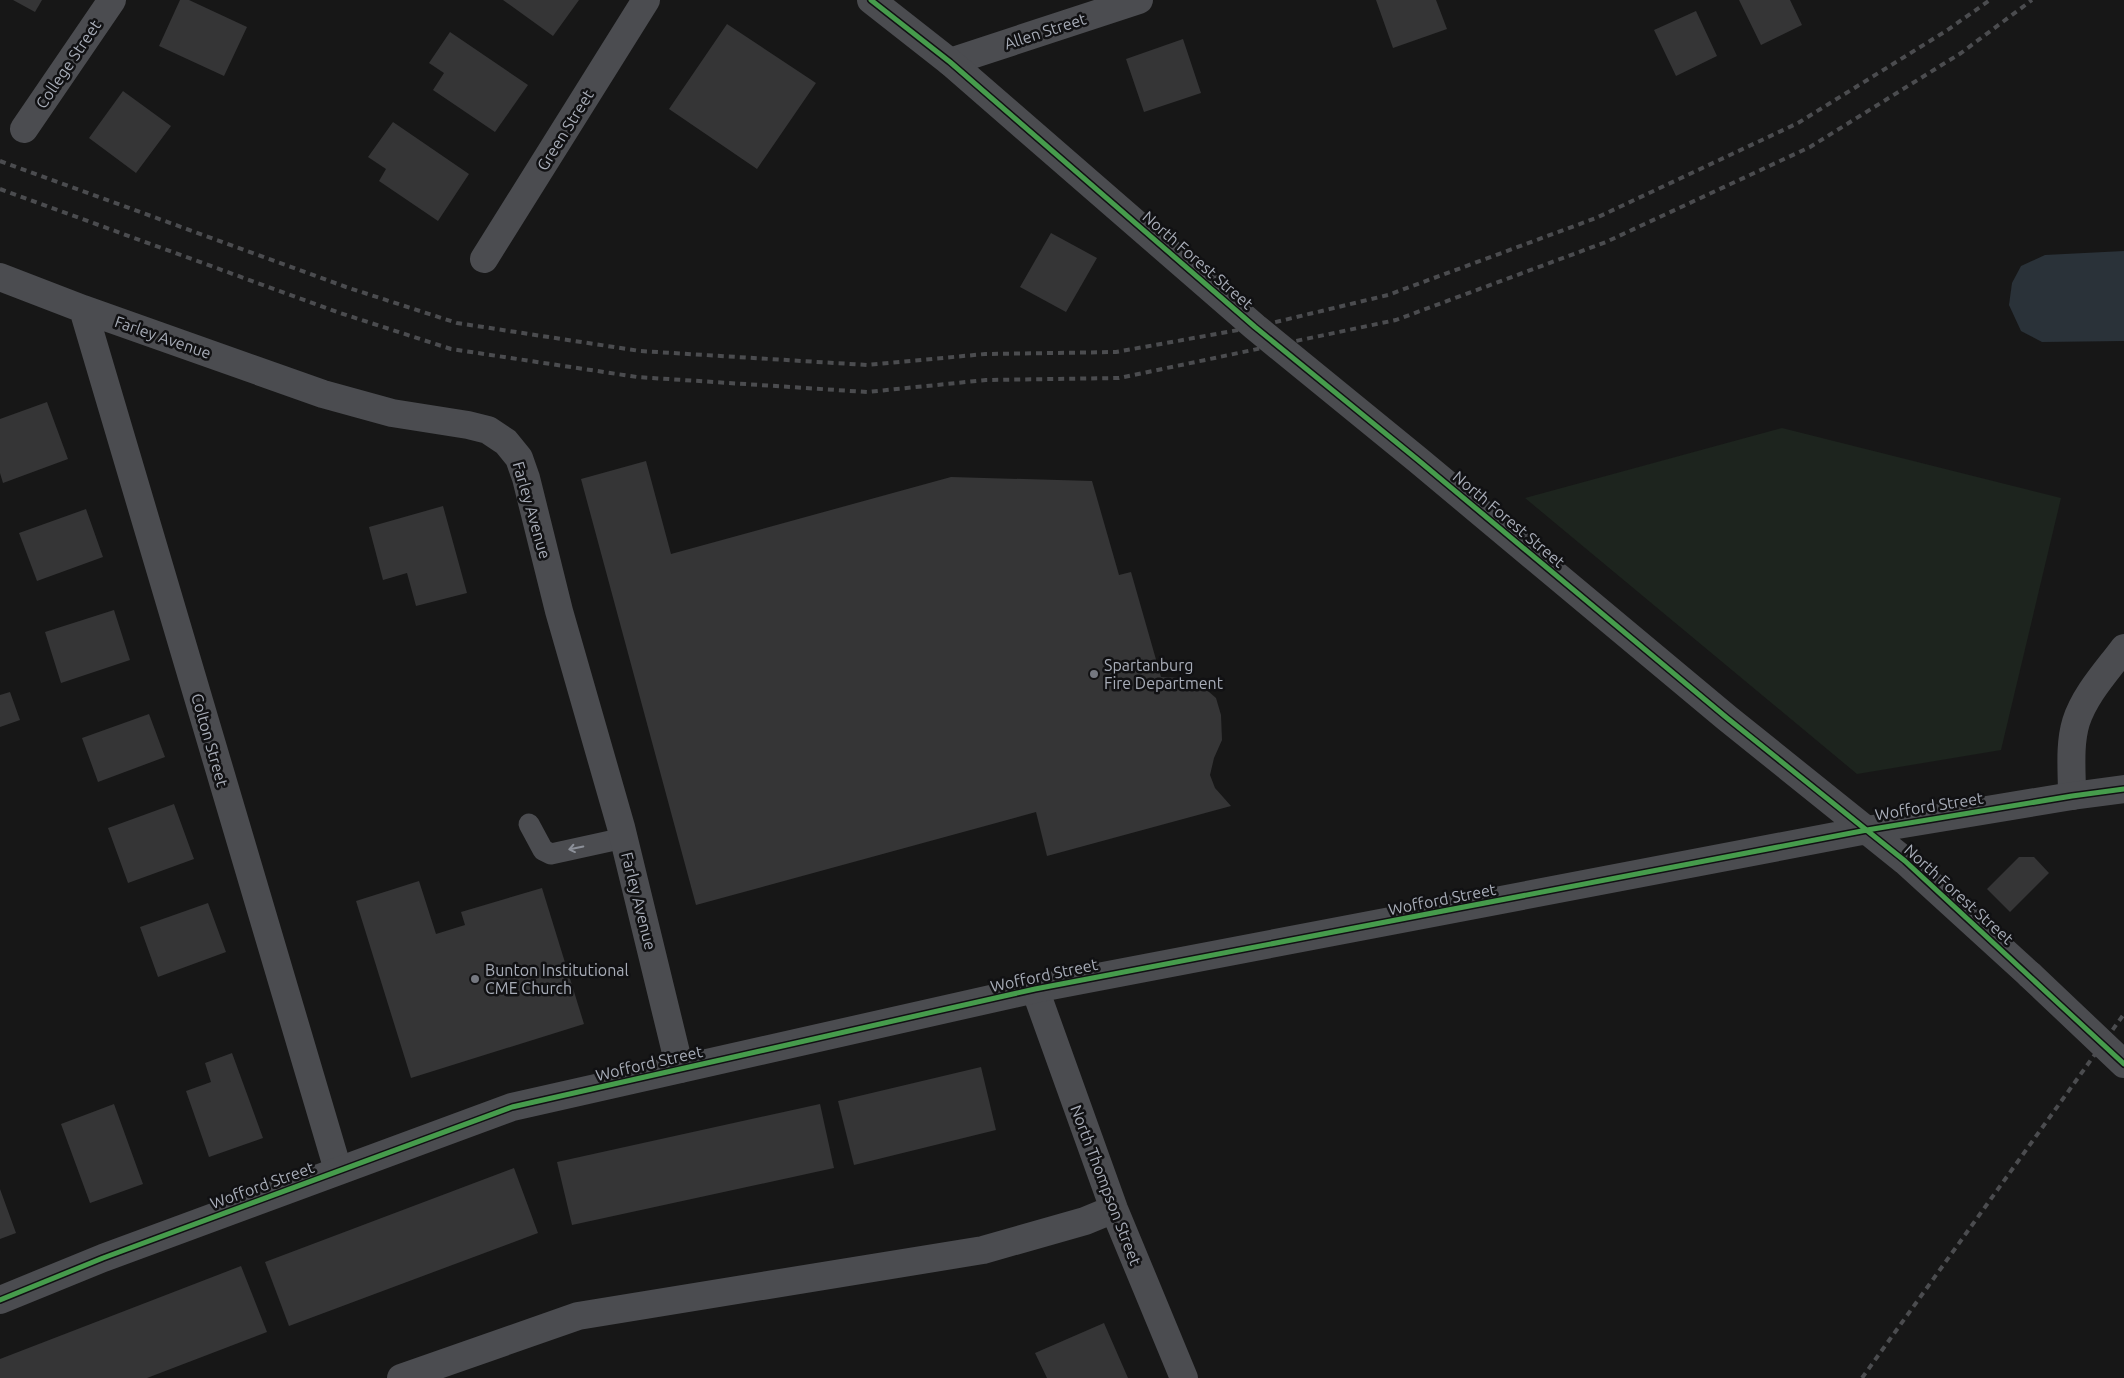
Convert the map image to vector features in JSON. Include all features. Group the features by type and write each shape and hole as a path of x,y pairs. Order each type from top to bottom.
{"street":[{"name":"College Street","path":"24,129 112,0"},
{"name":"Green Street","path":"484,260 646,0"},
{"name":"North Forest Street","path":"871,0 950,62 1255,326 1727,718 1905,861 2124,1064"},
{"name":"Allen Street","path":"950,62 1139,0"},
{"name":"Farley Avenue","path":"0,277 83,309 322,394 392,413 475,426 488,430 506,442 518,458 526,478 559,611 624,838 680,1069"},
{"name":"Colton Street","path":"83,309 338,1170"},
{"path":"2072,796 2072,751 2076,723 2088,696 2124,648"},
{"name":"Wofford Street","path":"0,1300 103,1258 512,1107 1035,989 1867,830 2124,789"},
{"name":"North Thompson Street","path":"1035,989 1114,1209 1184,1378"},
{"path":"401,1378 578,1316 983,1250 1085,1220 1114,1209"}],"lane":[{"path":"529,824 543,850 551,854 624,838"}],"shaded area":[{"path":"2124,251 2124,341 2042,342 2021,331 2009,305 2012,283 2021,266 2045,255"},
{"path":"1782,428 2061,498 2001,750 1857,774 1525,498"}],"building":[{"path":"13,0 42,0 35,12"},
{"path":"180,0 189,0 247,27 224,76 159,46"},
{"path":"503,0 579,0 553,36"},
{"path":"1376,0 1436,0 1447,29 1393,48"},
{"path":"1739,0 1790,0 1802,25 1761,45"},
{"path":"1696,11 1717,56 1676,76 1654,30"},
{"path":"727,24 816,83 757,169 669,109"},
{"path":"450,32 528,85 495,132 433,90 444,73 429,63"},
{"path":"1183,39 1201,93 1144,112 1126,59"},
{"path":"123,91 171,126 136,173 89,138"},
{"path":"393,122 469,174 438,221 379,181 386,169 368,157"},
{"path":"1051,233 1097,258 1066,312 1020,287"},
{"path":"47,402 68,459 3,483 0,473 0,419"},
{"path":"646,461 671,554 951,477 1092,481 1119,575 1131,572 1161,677 1183,678 1201,685 1216,698 1221,715 1222,740 1214,758 1210,775 1215,788 1231,806 1047,856 1036,812 696,905 581,479"},
{"path":"443,506 467,593 416,606 407,573 383,580 369,527"},
{"path":"86,509 103,557 37,581 19,533"},
{"path":"114,610 130,660 61,683 45,632"},
{"path":"10,692 20,720 0,727 0,695"},
{"path":"149,714 165,757 98,782 82,738"},
{"path":"174,804 194,859 128,883 108,828"},
{"path":"2019,857 2034,857 2049,873 2010,912 1987,889"},
{"name":"Bunton Institutional CME Church","path":"419,881 436,934 465,925 461,912 542,888 584,1024 411,1078 356,901"},
{"path":"208,903 226,952 158,977 140,927"},
{"path":"232,1053 263,1138 209,1157 186,1091 211,1082 205,1063"},
{"path":"981,1067 996,1130 854,1165 838,1101"},
{"path":"114,1104 143,1184 90,1203 61,1124"},
{"path":"820,1104 834,1168 572,1225 557,1162"},
{"path":"514,1168 538,1233 289,1326 265,1262"},
{"path":"0,1189 16,1233 0,1239"},
{"path":"241,1266 267,1332 147,1378 0,1378 0,1359"},
{"path":"1104,1323 1128,1378 1047,1378 1035,1353"}],"railway":[{"path":"0,161 346,287 457,323 640,351 867,365 985,354 1116,352 1255,327 1388,295 1596,218 1798,123 1946,31 1990,0"},
{"path":"0,189 337,312 451,349 637,377 867,392 986,380 1119,378 1396,320 1606,242 1810,147 1961,53 2032,0"},
{"path":"1862,1378 2124,1014"}],"cycle path":[{"path":"871,0 950,62 1255,327 1418,460 1727,718 1905,861 2124,1064"},
{"path":"0,1300 103,1258 512,1107 1035,989 1867,830 2124,789"}],"place":[{"name":"Spartanburg Fire Department","path":"1094,674"},
{"name":"Bunton Institutional CME Church","path":"475,979"}]}
